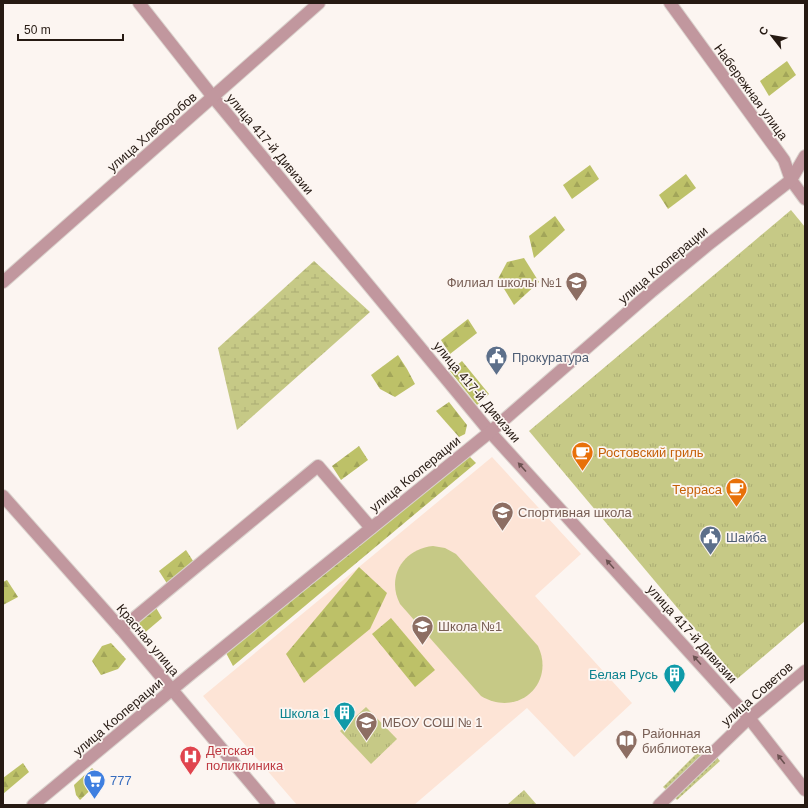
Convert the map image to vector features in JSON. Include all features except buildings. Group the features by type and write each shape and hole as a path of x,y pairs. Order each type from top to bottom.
{"street":[{"name":"улица 417-й Дивизии","path":"139,3 213,97 490,432 749,718 805,790"},
{"name":"улица Хлеборобов","path":"3,282 319,3"},
{"name":"Набережная улица","path":"670,3 784,160 791,180 805,199"},
{"name":"улица Кооперации","path":"33,805 172,690 490,432 651,292 709,244 791,180 805,156"},
{"path":"121,629 318,466 371,528"},
{"name":"Красная улица","path":"3,496 121,629 269,805"},
{"name":"улица Советов","path":"659,805 749,718 805,671"}],"shaded area":[{"name":"Школа №1","path":"492,457 581,554 535,596 632,703 574,757 527,708 414,805 297,805 203,696"}],"green space":[{"path":"787,61 796,75 769,96 760,81"},
{"path":"590,165 599,179 572,199 563,185"},
{"path":"686,174 696,188 668,209 659,195"},
{"path":"791,210 805,227 805,621 737,679 529,431"},
{"path":"555,216 565,230 534,258 529,236"},
{"path":"524,258 539,282 514,305 498,279 507,262"},
{"path":"314,261 370,312 237,430 218,348"},
{"path":"468,319 477,333 450,354 441,340"},
{"path":"398,355 415,384 395,397 380,389 371,375"},
{"path":"462,361 489,394 477,405 450,371"},
{"path":"449,402 467,425 465,434 459,437 436,411"},
{"path":"359,446 368,460 341,480 332,466"},
{"path":"468,455 476,463 233,666 226,653"},
{"path":"433,546 445,548 456,554 538,646 542,660 542,673 530,694 520,700 508,703 495,702 481,696 400,604 396,594 395,584 396,575 400,566 413,553 422,548"},
{"path":"186,550 195,564 168,585 159,571"},
{"path":"359,567 387,593 370,629 304,683 286,654"},
{"path":"7,580 18,597 3,605 3,582"},
{"path":"155,606 162,618 142,635 132,623"},
{"path":"391,618 435,670 415,687 372,634"},
{"path":"111,643 126,659 118,669 101,675 92,661 102,646"},
{"path":"366,707 397,739 371,764 340,731"},
{"path":"705,745 710,751 668,791 663,787"},
{"path":"715,755 720,761 677,800 673,795"},
{"path":"23,763 29,772 3,794 3,778"},
{"path":"92,768 103,778 80,800 76,795 74,785"},
{"path":"524,790 537,805 507,805"}],"place":[{"name":"Филиал школы №1","path":"577,302"},
{"name":"Прокуратура","path":"497,376"},
{"name":"Ростовский гриль","path":"582,472"},
{"name":"Терраса","path":"737,508"},
{"name":"Спортивная школа","path":"503,532"},
{"name":"Шайба","path":"711,556"},
{"name":"Школа №1","path":"422,646"},
{"name":"Белая Русь","path":"674,694"},
{"name":"Школа 1","path":"345,732"},
{"name":"МБОУ СОШ № 1","path":"367,742"},
{"name":"Районная библиотека","path":"627,760"},
{"name":"Детская поликлиника","path":"190,776"},
{"name":"777","path":"94,800"}]}
